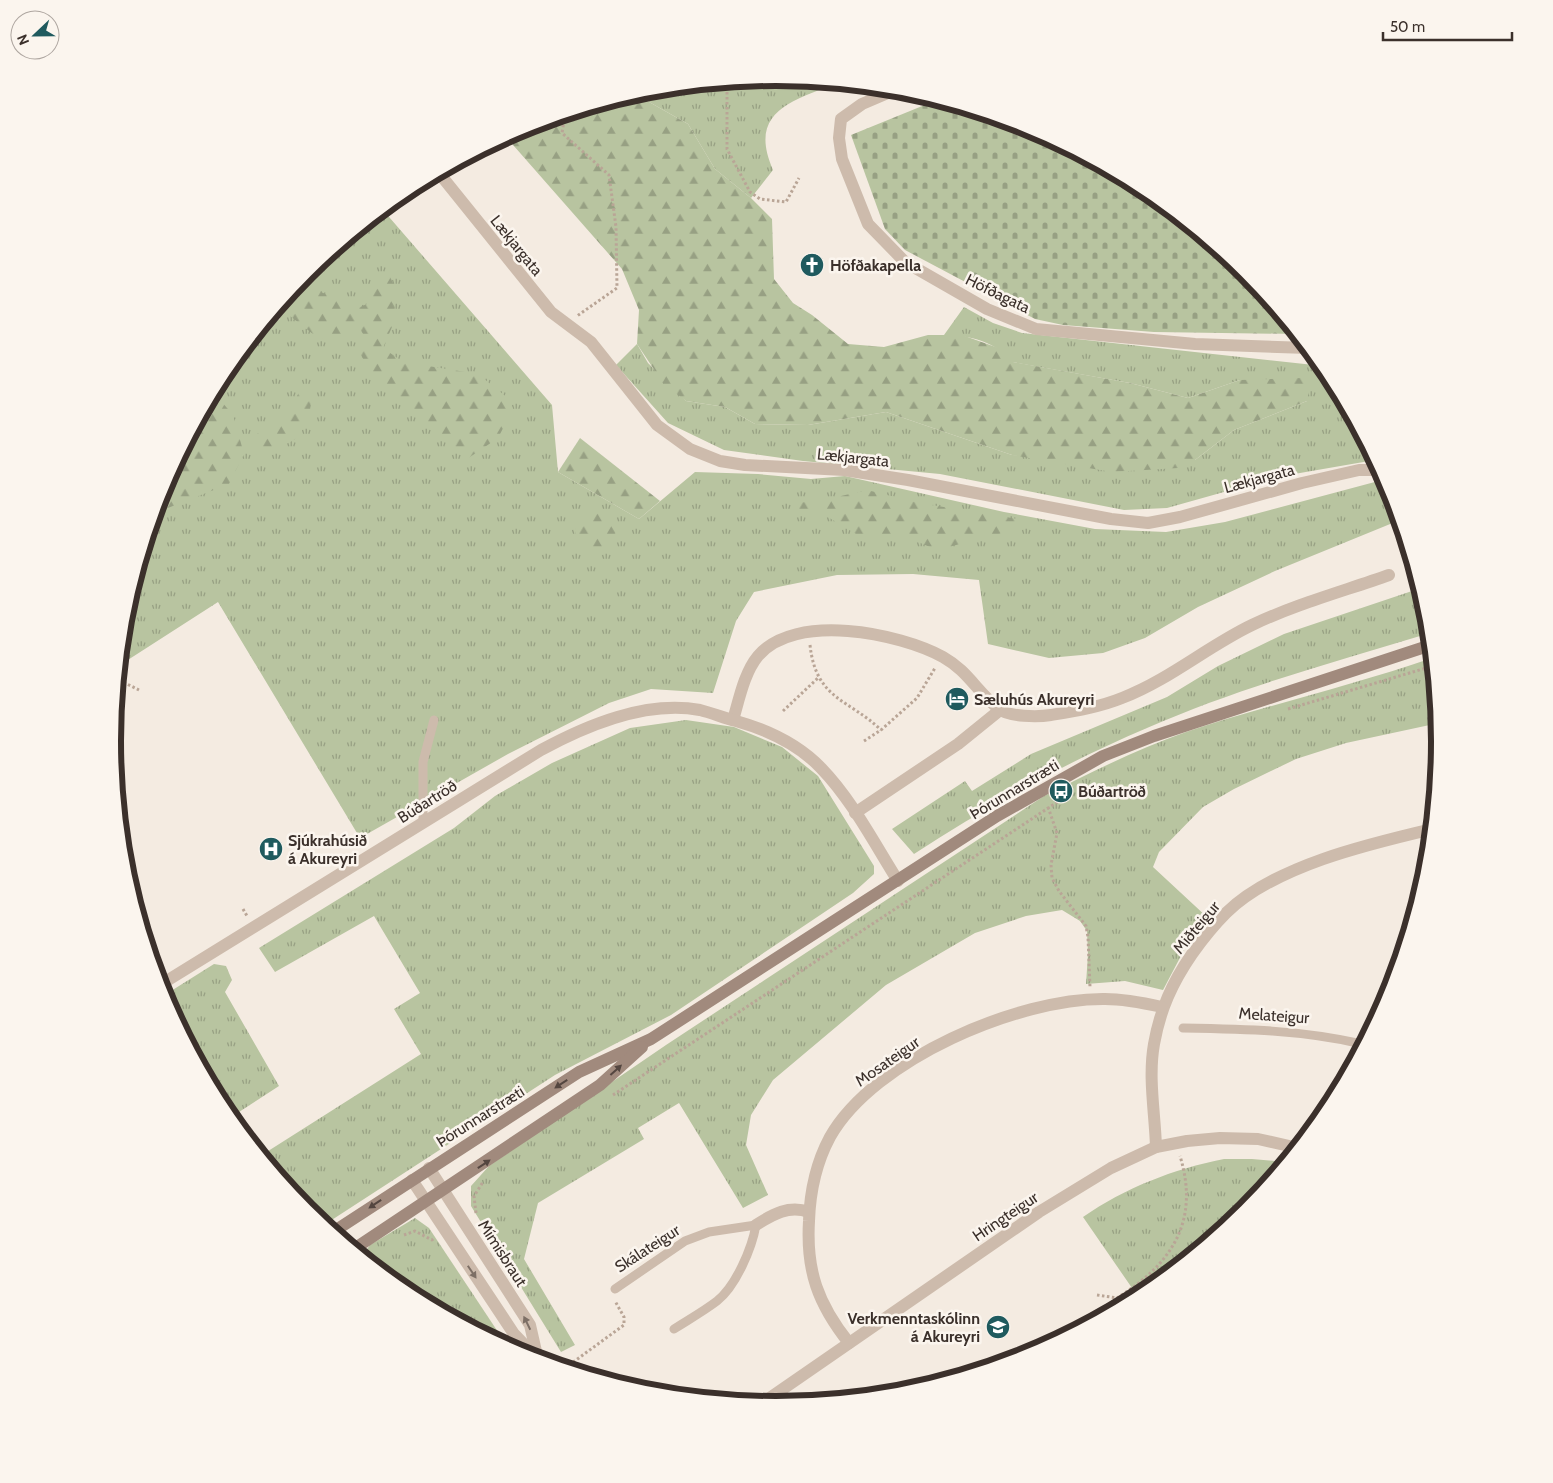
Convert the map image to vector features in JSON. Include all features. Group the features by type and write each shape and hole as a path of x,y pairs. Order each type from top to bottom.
{"street":[{"name":"Höfðagata","path":"882,95 862,104 841,119 839,138 842,159 868,224 905,262 987,309 1036,329 1195,344 1299,348"},
{"name":"Lækjargata","path":"442,178 551,312 591,342 647,414 667,434 690,449 720,461 745,465 844,470 908,480 1111,520 1148,523 1180,517 1302,483 1359,470 1372,470"},
{"path":"733,720 747,677 758,656 770,646 808,632 839,629 879,635 924,648 963,670 1000,710 1014,714 1048,715 1122,698 1252,625 1389,575"},
{"name":"Þórunnarstræti","path":"338,1229 579,1072 651,1039 1040,790 1103,756 1154,736 1425,647"},
{"name":"Búðartröð","path":"167,981 541,750 571,734 598,724 645,711 699,710 755,726 794,745 821,768 855,813 898,880"},
{"path":"855,813 958,744 1000,710"},
{"name":"Miðteigur","path":"1156,1147 1151,1072 1154,1044 1162,1007 1185,965 1205,936 1227,912 1253,893 1309,865 1382,841 1425,831"},
{"name":"Mosateigur","path":"849,1343 830,1318 818,1292 810,1262 809,1212 810,1193 818,1165 830,1137 851,1109 874,1086 906,1064 972,1029 1018,1013 1106,999 1162,1007"},
{"name":"Þórunnarstræti","path":"359,1246 600,1085 651,1039"},
{"name":"Hringteigur","path":"771,1397 1039,1212 1111,1168 1156,1147 1176,1143 1220,1138 1258,1139 1291,1146"},
{"name":"Mímisbraut","path":"429,1168 530,1325 536,1351"},
{"name":"Mímisbraut","path":"412,1180 514,1334 526,1347"},
{"name":"Skálateigur","path":"756,1225 774,1213 781,1211 800,1209 809,1212"}],"lane":[{"path":"423,822 423,762 434,720"},
{"name":"Melateigur","path":"1182,1028 1268,1029 1325,1035 1358,1043"},
{"path":"674,1329 718,1300 731,1284 751,1247 756,1225"},
{"name":"Skálateigur","path":"615,1289 686,1241 709,1232 756,1225"}],"path":[{"path":"727,89 728,149 750,192 760,199 786,202 799,178"},
{"path":"563,122 562,132 609,175 616,227 617,288 565,324"},
{"path":"808,632 812,666 819,677 837,700 871,720 881,730"},
{"path":"864,741 881,730 917,698 942,657"},
{"path":"1283,711 1427,668"},
{"path":"783,711 819,677"},
{"path":"125,683 139,690"},
{"path":"607,1099 1079,788"},
{"path":"1040,790 1058,832 1051,865 1052,878 1059,891 1080,917 1088,936 1091,1000"},
{"path":"1097,1295 1117,1298 1139,1285 1168,1254 1179,1233 1188,1203 1187,1178 1176,1143"},
{"path":"462,1220 476,1213 474,1196 484,1181"},
{"path":"398,1237 415,1231 432,1240 445,1231"},
{"path":"571,1364 624,1325 624,1317 613,1297 615,1289"}],"green space":[{"path":"776,86 824,88 791,103 779,111 770,121 766,134 766,150 773,170 751,198 715,169 688,124 645,100 691,92 734,88"},
{"path":"645,100 688,124 715,169 751,198 772,219 774,279 793,303 812,315 848,344 884,347 928,335 962,335 1004,350 1013,362 1130,383 1188,398 1240,380 1302,378 1311,382 1307,401 1234,430 1195,460 1178,468 1112,472 1012,455 886,412 808,425 755,424 725,407 686,401 663,383 637,344 639,310 622,269 511,143 566,121"},
{"path":"926,104 987,121 1027,136 1104,174 1141,197 1175,222 1209,249 1240,278 1289,334 1154,332 1063,325 1035,319 905,250 885,229 851,135"},
{"path":"387,215 552,405 558,472 639,519 695,472 758,474 811,479 845,476 1004,512 1095,529 1166,532 1225,522 1378,481 1394,523 1275,571 1198,607 1145,638 1103,653 1049,658 988,644 979,580 913,574 837,575 754,592 736,621 713,693 651,689 609,703 508,754 360,838 218,602 127,661 134,614 144,572 156,531 171,491 209,414 232,377 272,324 280,319 279,316 284,309 313,278 344,249"},
{"path":"389,275 397,291 392,327 383,348 403,362 478,374 509,399 513,409 498,438 467,459 430,429 424,414 401,406 385,391 359,352 369,343 360,329 334,340 318,338 285,312 284,309 306,286 358,308 369,303 371,283"},
{"path":"964,307 993,323 1022,333 1312,365 1344,414 1368,461 1277,477 1167,508 1124,510 940,474 803,461 724,450 668,423 616,365 637,344 648,363 686,401 725,407 755,424 808,425 886,412 1012,455 1195,460 1234,430 1307,401 1240,380 1188,398 1130,383 1012,362 999,349 982,341 963,336 944,335"},
{"path":"309,386 312,394 309,418 297,438 265,456 257,455 252,439 285,416 291,409 301,389"},
{"path":"221,401 233,415 244,454 229,484 164,509 189,452 216,403"},
{"path":"580,438 660,501 639,519 558,472"},
{"path":"867,490 919,503 1024,520 1017,529 937,550 904,536 856,534 818,511 794,510 790,504 828,499"},
{"path":"586,509 612,515 617,531 608,545 590,552 580,547 575,531 576,518"},
{"path":"1413,591 1423,635 1251,688 1147,728 1057,770 914,854 892,829 965,781 972,791 1031,754 1167,697 1218,666 1284,634"},
{"path":"1426,660 1431,725 1346,743 1296,759 1234,789 1203,807 1159,852 1153,867 1208,918 1183,952 1163,990 1125,981 1086,984 1087,931 1080,921 1062,910 1026,916 975,933 886,985 773,1080 751,1115 746,1145 768,1195 743,1208 679,1103 638,1128 644,1139 538,1203 524,1259 575,1345 561,1352 471,1206 471,1186 489,1166 666,1045 1044,796 1096,770 1186,732"},
{"path":"686,720 734,727 782,747 818,776 874,866 874,874 853,893 671,1015 555,1075 330,1221 284,1174 267,1152 421,1054 394,1009 420,993 374,916 275,972 259,948 454,828 495,796 552,763 630,728"},
{"path":"214,964 226,966 232,980 225,992 279,1086 239,1112 199,1050 171,991"},
{"path":"1224,1159 1279,1161 1240,1205 1209,1234 1133,1291 1083,1217 1116,1197 1150,1181 1205,1163"},
{"path":"415,1218 429,1228 500,1335 449,1309 412,1286 366,1251 370,1245"}],"place":[{"name":"Höfðakapella","path":"812,265"},
{"name":"Sæluhús Akureyri","path":"957,699"},
{"name":"Búðartröð","path":"1061,791"},
{"name":"Sjúkrahúsið á Akureyri","path":"271,849"},
{"name":"Verkmenntaskólinn á Akureyri","path":"998,1327"}]}
